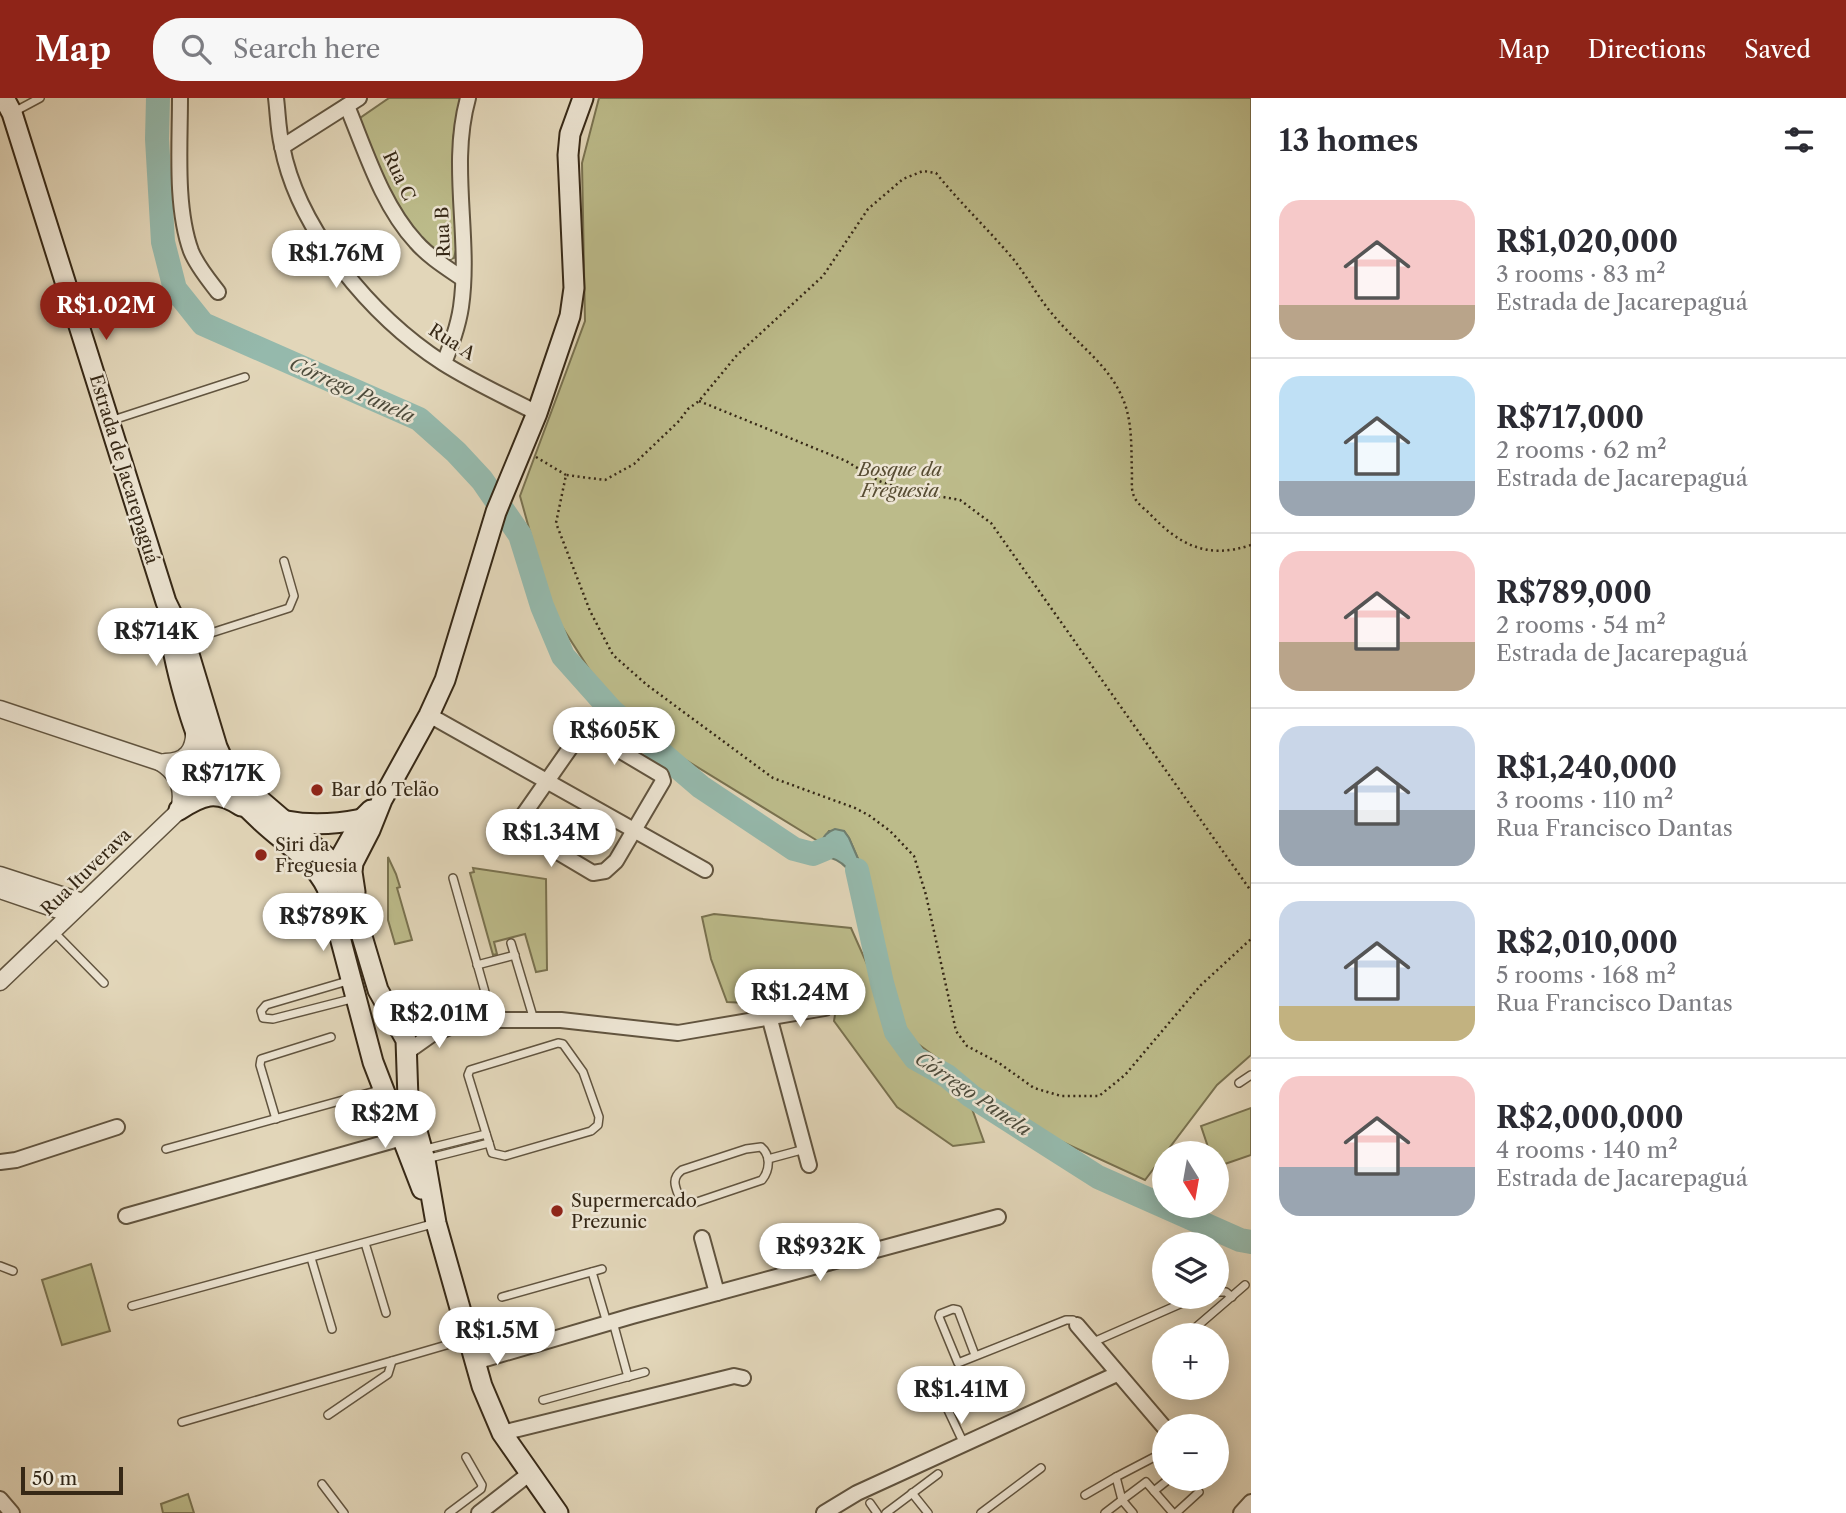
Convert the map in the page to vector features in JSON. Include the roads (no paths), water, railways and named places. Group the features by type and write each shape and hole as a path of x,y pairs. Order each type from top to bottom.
{"main road":[{"path":"355,911 353,865 382,800 429,715 445,680 496,512 537,413 570,316 573,297 573,246 568,155 570,134 583,98"},
{"name":"Estrada de Jacarepaguá","path":"8,105 166,602 186,641 218,765 239,780 335,864 349,893 381,998 403,1033 407,1052 405,1084 408,1098 424,1155 436,1223 475,1363 502,1433 558,1513"},
{"name":"Estrada de Jacarepaguá","path":"166,602 171,645 194,724 218,765 261,821 306,859 321,877 330,898 373,1062 436,1223"},
{"path":"179,810 197,798 217,796 232,800 261,821"},
{"path":"330,898 329,879 335,864 362,819 382,800"},
{"path":"286,821 303,824 362,819"},
{"path":"354,989 369,1015 380,1053 395,1059 407,1052"}],"street":[{"path":"180,98 181,199 186,231 191,252 218,292"},
{"name":"Rua A","path":"276,98 282,147 295,187 332,258 403,332 444,363 537,413"},
{"name":"Rua B","path":"444,363 458,326 463,279 459,141 468,98"},
{"path":"282,147 353,102"},
{"name":"Rua C","path":"353,102 382,189 398,220 416,243 463,279"},
{"path":"0,709 159,762 218,765"},
{"path":"429,715 705,870"},
{"path":"159,762 172,762 188,755 195,737 194,724"},
{"path":"582,730 661,775 663,782 616,861 605,872 593,873 529,835 524,825 524,814 547,780 582,730"},
{"path":"159,762 172,771 180,784 179,810"},
{"name":"Rua Ituverava","path":"0,982 179,810 218,765"},
{"path":"0,875 83,902"},
{"path":"0,890 70,914"},
{"path":"381,998 398,1012 432,1024 534,1020 678,1033 825,1008"},
{"path":"769,1016 809,1165"},
{"path":"407,1052 430,1035 458,1024"},
{"path":"0,1162 16,1160 117,1127"},
{"path":"126,1216 402,1138"},
{"path":"475,1363 717,1293 998,1217"},
{"path":"702,1238 717,1293"},
{"path":"1077,1325 1152,1414"},
{"path":"824,1513 857,1493 1117,1374"},
{"path":"502,1433 734,1376 743,1378"},
{"path":"479,1513 529,1474"},
{"path":"0,1499 12,1513"},
{"path":"1241,1513 1251,1502"}],"lane":[{"path":"8,105 40,98"},
{"path":"110,421 244,377"},
{"path":"186,641 289,608 294,596 284,561"},
{"path":"453,878 487,999"},
{"path":"53,930 104,983"},
{"path":"511,943 534,1020"},
{"path":"477,965 515,955"},
{"path":"354,989 273,1019 263,1018 261,1011 266,1005 354,989"},
{"path":"276,1119 260,1065 261,1059 331,1037"},
{"path":"558,1043 563,1044 583,1072 599,1117 598,1125 591,1131 505,1156 492,1153 486,1134 468,1075 470,1070 558,1043"},
{"path":"1239,1083 1251,1075"},
{"path":"166,1149 383,1089"},
{"path":"424,1155 486,1134"},
{"path":"424,1155 489,1143"},
{"path":"761,1147 768,1159 767,1173 762,1180 691,1204 680,1199 674,1182 676,1175 682,1170 746,1149 761,1147"},
{"path":"768,1159 805,1149"},
{"path":"132,1306 436,1223"},
{"path":"365,1243 386,1313"},
{"path":"311,1258 332,1329"},
{"path":"0,1266 13,1271"},
{"path":"502,1297 602,1269"},
{"path":"592,1272 628,1377"},
{"path":"1201,1323 1245,1285"},
{"path":"1091,1343 1169,1309"},
{"path":"975,1355 958,1310 940,1314 958,1363 1069,1319 1077,1325"},
{"path":"183,1423 468,1338"},
{"path":"327,1415 383,1379 388,1374 392,1361"},
{"path":"543,1401 645,1372"},
{"path":"964,1444 940,1393 981,1373"},
{"path":"449,1513 481,1489 482,1485 466,1457"},
{"path":"1085,1495 1152,1458"},
{"path":"981,1513 1041,1468"},
{"path":"886,1513 938,1474"},
{"path":"1116,1477 1122,1500 1133,1513"},
{"path":"1105,1513 1146,1482 1152,1489"},
{"path":"322,1484 344,1513"},
{"path":"1154,1491 1175,1513 1199,1492"},
{"path":"912,1493 928,1513"},
{"path":"870,1503 877,1513"}],"water":[{"path":"150,98 162,98 158,153 152,128"},
{"path":"835,829 844,831 849,838 872,891 866,902 853,876 844,865 831,858 804,856 794,849 818,846 828,832"}],"waterway":[{"name":"Córrego Panela","path":"158,98 157,139 163,242 175,289 203,324 419,419 482,480 520,535 542,606 563,656 612,711 701,787 794,849 813,854 825,849"},
{"name":"Córrego Panela","path":"857,870 882,983 896,1032 915,1058 947,1076 971,1096 1098,1177 1240,1240 1251,1242"}],"place":[{"name":"Bar do Telão","path":"317,790"},
{"name":"Siri da Freguesia","path":"261,855"},
{"name":"Supermercado Prezunic","path":"557,1211"}],"park label":[{"name":"Bosque da Freguesia","path":"900,480"}]}
